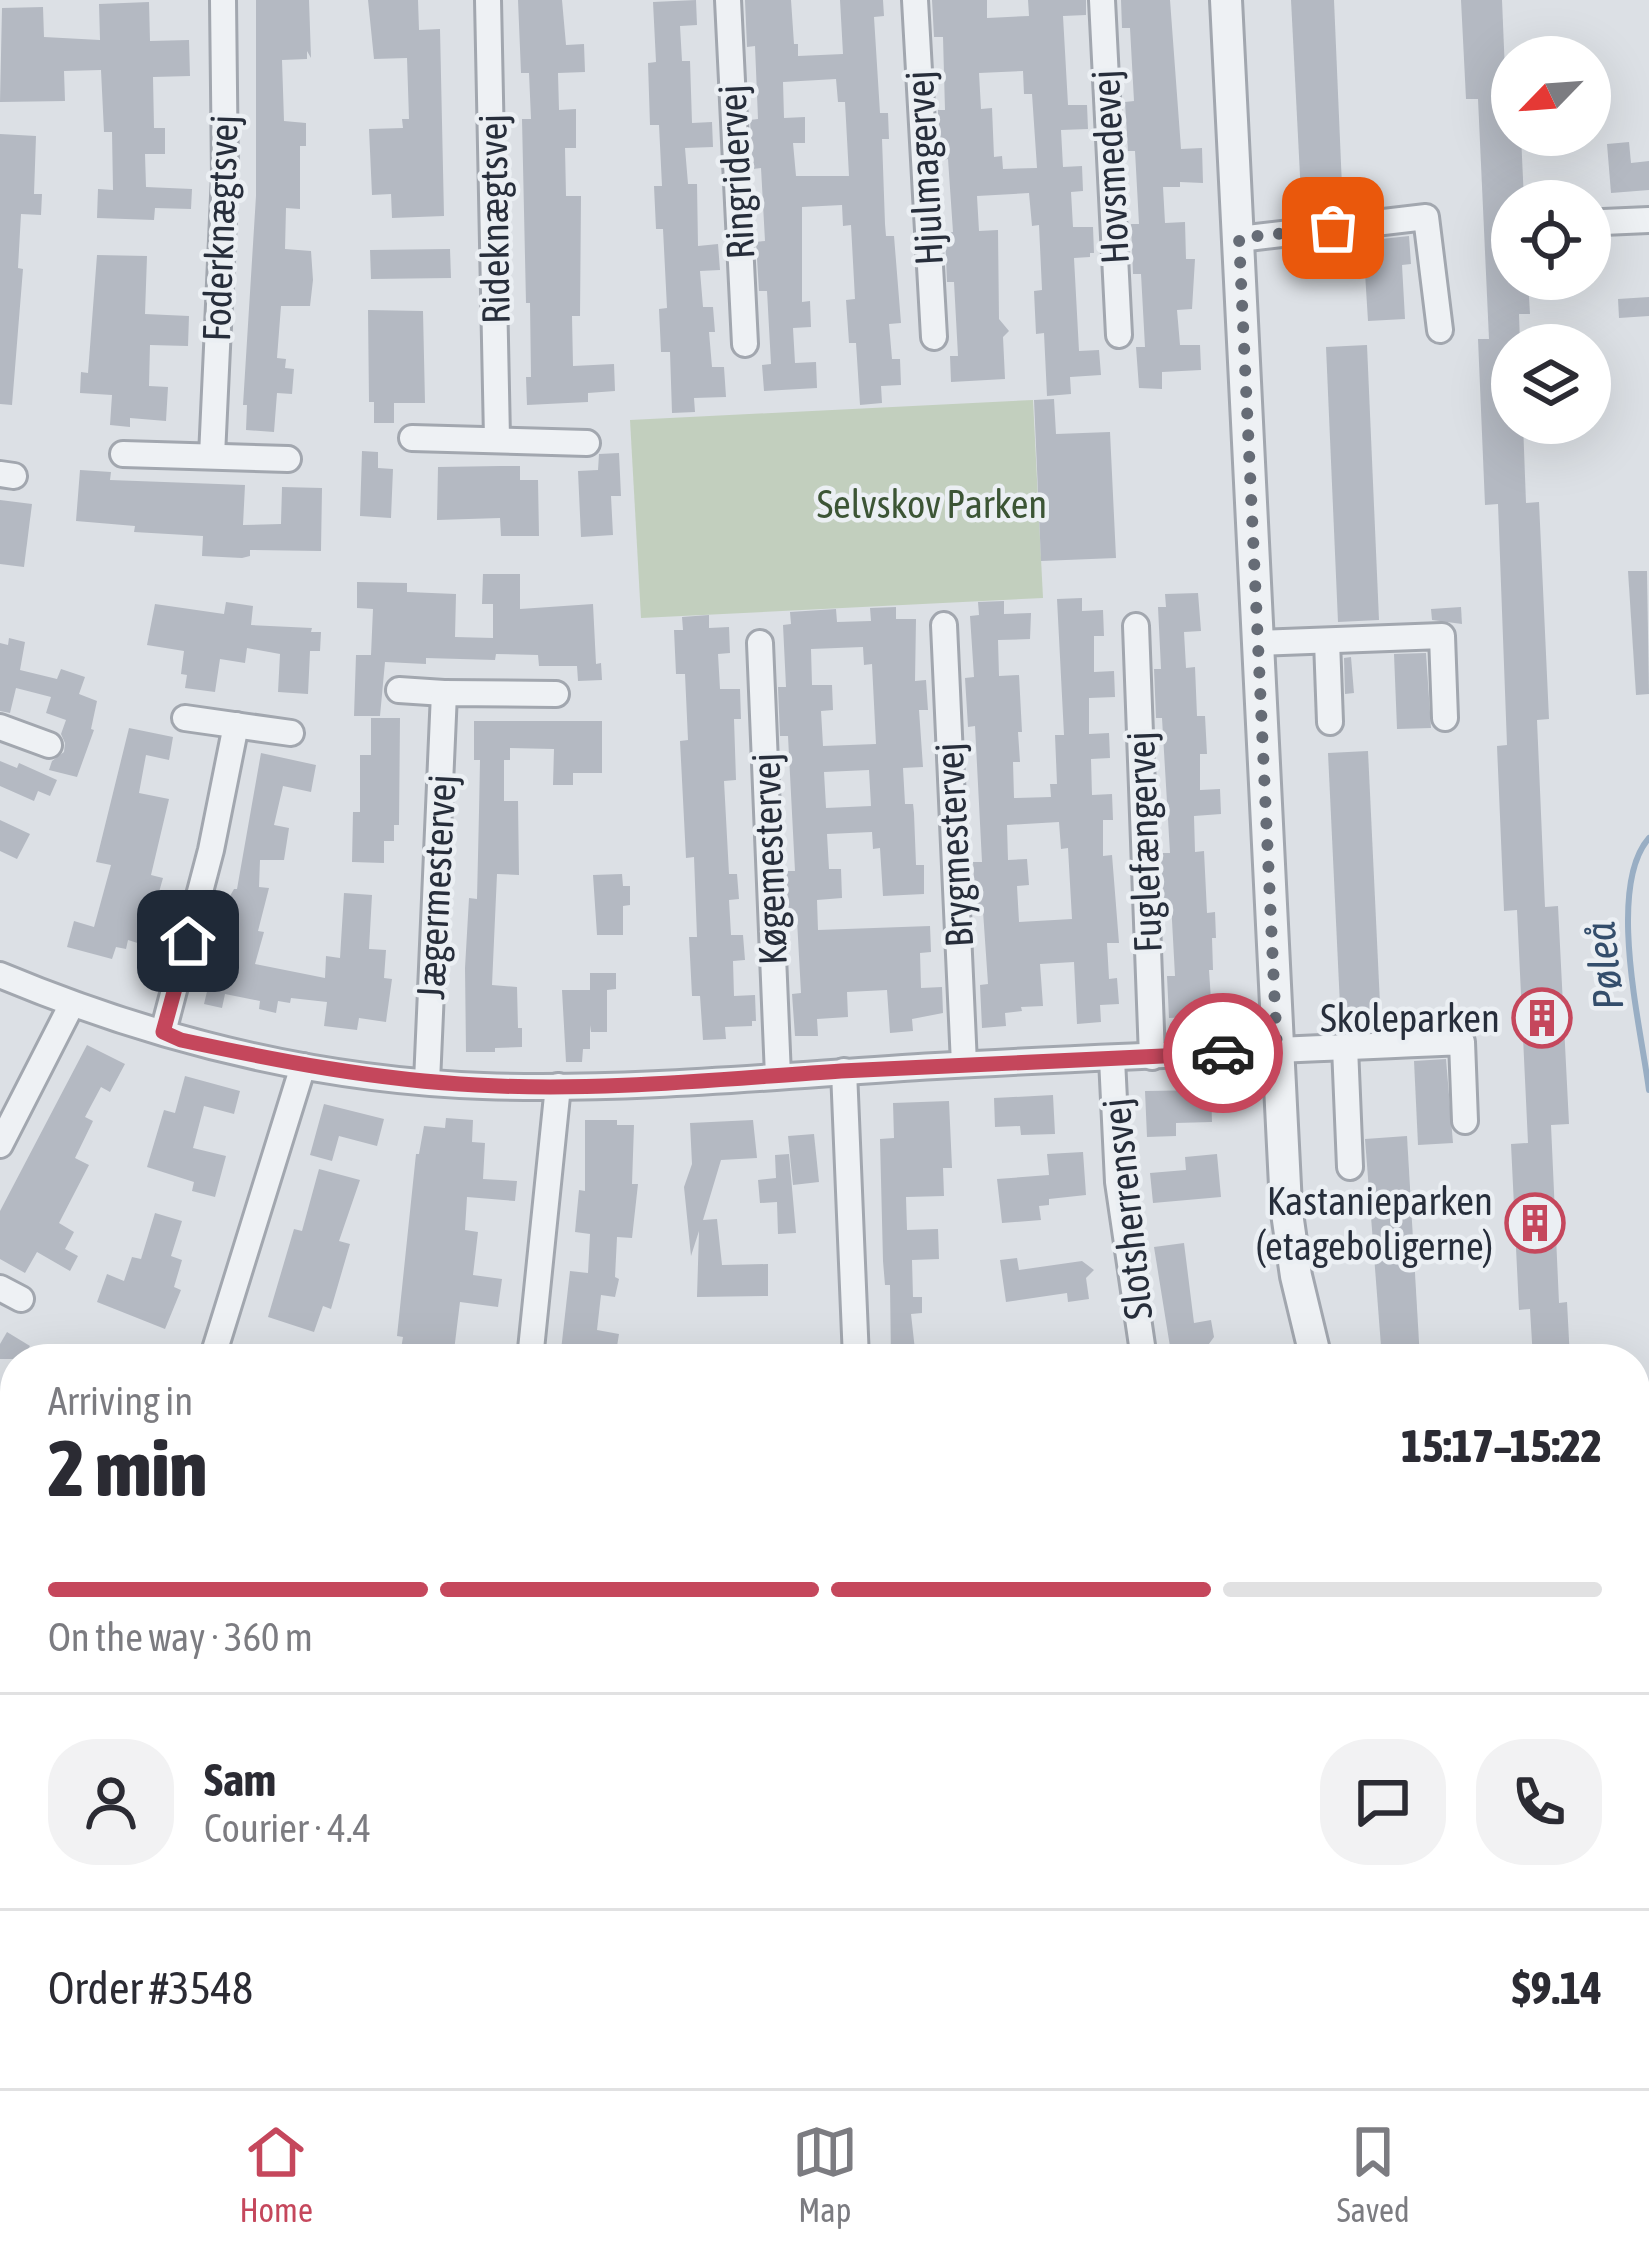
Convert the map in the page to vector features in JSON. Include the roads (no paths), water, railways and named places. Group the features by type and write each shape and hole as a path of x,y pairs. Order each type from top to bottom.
{"street":[{"name":"Foderknægtsvej","path":"212,456 225,175 223,0"},
{"name":"Rideknægtsvej","path":"488,0 497,438"},
{"name":"Ringridervej","path":"728,0 745,344"},
{"name":"Hjulmagervej","path":"915,0 934,337"},
{"name":"Hovsmedevej","path":"1102,0 1119,335"},
{"path":"1226,0 1286,1206 1313,1344"},
{"path":"1239,238 1426,217 1440,330"},
{"path":"1611,222 1649,220"},
{"path":"412,438 587,443"},
{"path":"123,454 288,459"},
{"name":"Brygmestervej","path":"944,625 964,1064"},
{"name":"Fuglefængervej","path":"1136,626 1152,1057"},
{"path":"1258,643 1442,636 1445,718"},
{"path":"1327,640 1330,722"},
{"name":"Køgemestervej","path":"760,643 778,1076"},
{"path":"399,691 556,694"},
{"name":"Jægermestervej","path":"427,1082 444,692"},
{"path":"185,718 291,733"},
{"path":"163,1032 212,850 236,725"},
{"path":"0,727 49,745"},
{"path":"0,974 181,1040 303,1066 427,1082 558,1086 1462,1042 1466,1121"},
{"path":"0,1145 72,1004"},
{"path":"1345,1047 1350,1167"},
{"name":"Slotsherrensvej","path":"1112,1059 1118,1182 1142,1344"},
{"path":"217,1344 303,1066"},
{"path":"844,1071 855,1344"},
{"path":"532,1344 558,1086"}],"waterway":[{"name":"Pøleå","path":"1649,838 1636,860 1628,923 1649,1090"}],"place":[{"name":"Skoleparken","path":"1542,1018"},
{"name":"Kastanieparken (etageboligerne)","path":"1535,1223"}],"park label":[{"name":"Selvskov Parken","path":"932,504"}]}
